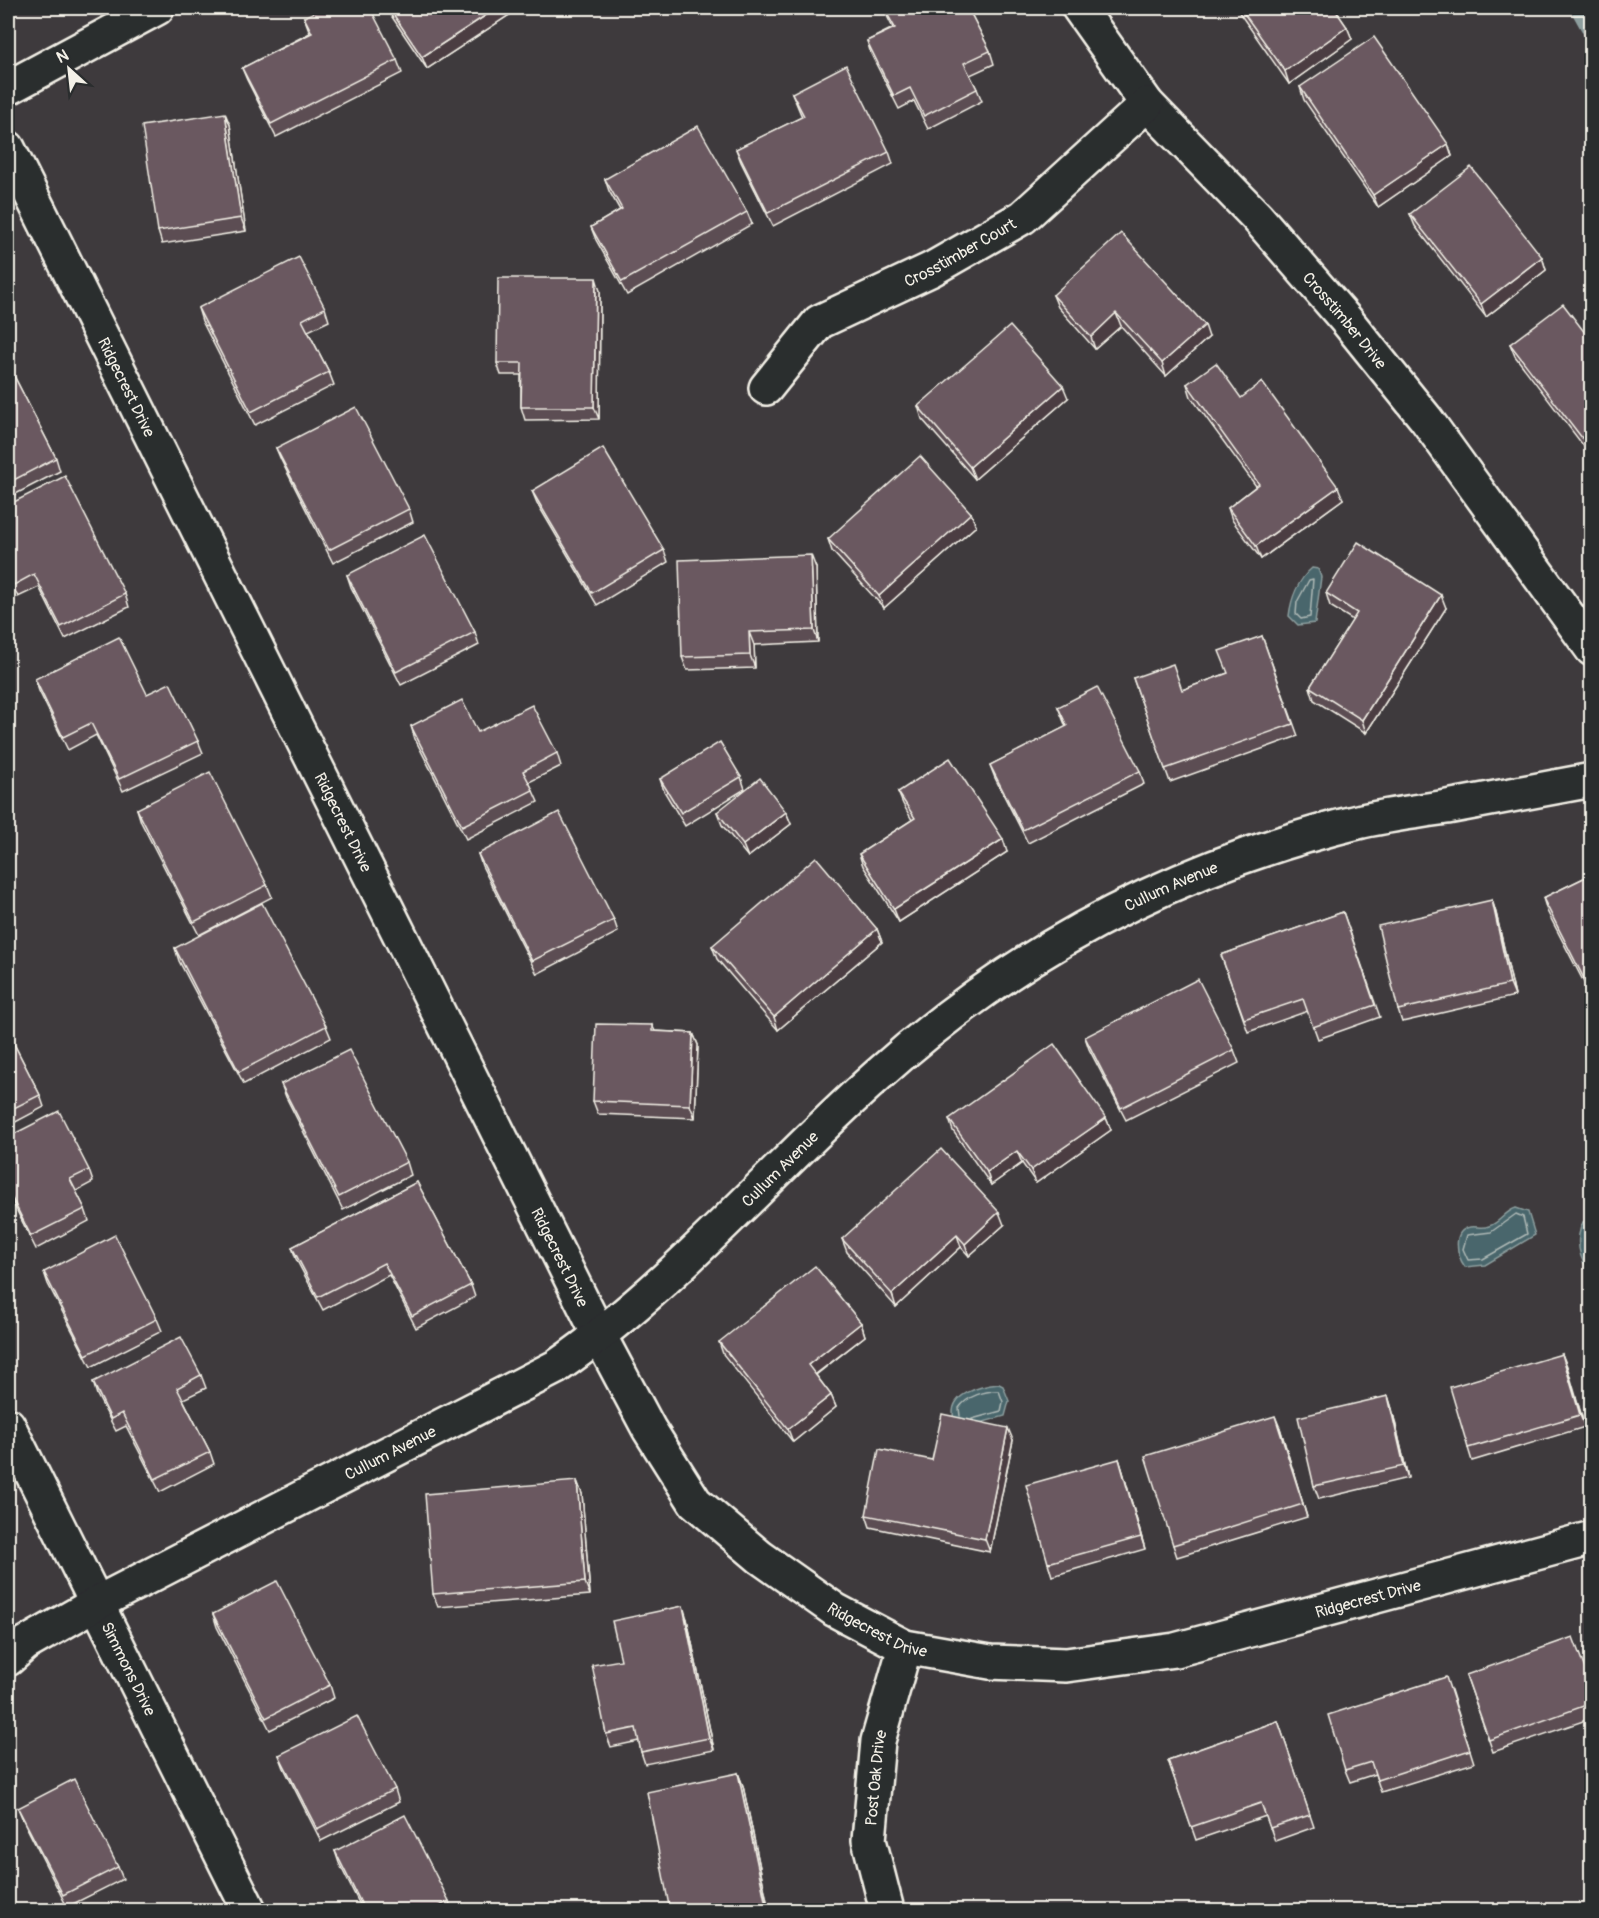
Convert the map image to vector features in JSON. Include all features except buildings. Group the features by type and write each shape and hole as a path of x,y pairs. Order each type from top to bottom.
{"street":[{"path":"8,88 157,8"},
{"name":"Crosstimber Drive","path":"1079,8 1147,104 1257,217 1347,321 1426,419 1592,649"},
{"name":"Crosstimber Court","path":"766,388 819,322 932,269 1023,217 1147,104"},
{"name":"Ridgecrest Drive","path":"8,148 600,1337 649,1429 695,1502 760,1557 835,1610 905,1647 990,1662 1066,1665 1176,1650 1592,1538"},
{"name":"Cullum Avenue","path":"8,1659 25,1644 97,1603 556,1367 600,1337 659,1286 879,1074 992,983 1079,928 1173,884 1266,850 1362,821 1592,780"},
{"name":"Simmons Drive","path":"8,1425 249,1911"},
{"name":"Post Oak Drive","path":"887,1911 868,1840 878,1741 905,1647"}],"water":[{"path":"1312,568 1318,569 1321,577 1315,623 1298,625 1289,616 1291,603 1299,584"},
{"path":"1516,1208 1528,1212 1535,1235 1485,1265 1465,1267 1458,1251 1460,1233 1470,1227 1484,1227 1493,1224"},
{"path":"1592,1220 1591,1272 1581,1255 1579,1235 1583,1222"},
{"path":"999,1384 1003,1386 1009,1401 1005,1416 973,1425 954,1419 953,1410 960,1397 975,1389"}],"waterway":[{"path":"1577,8 1592,35"}]}
